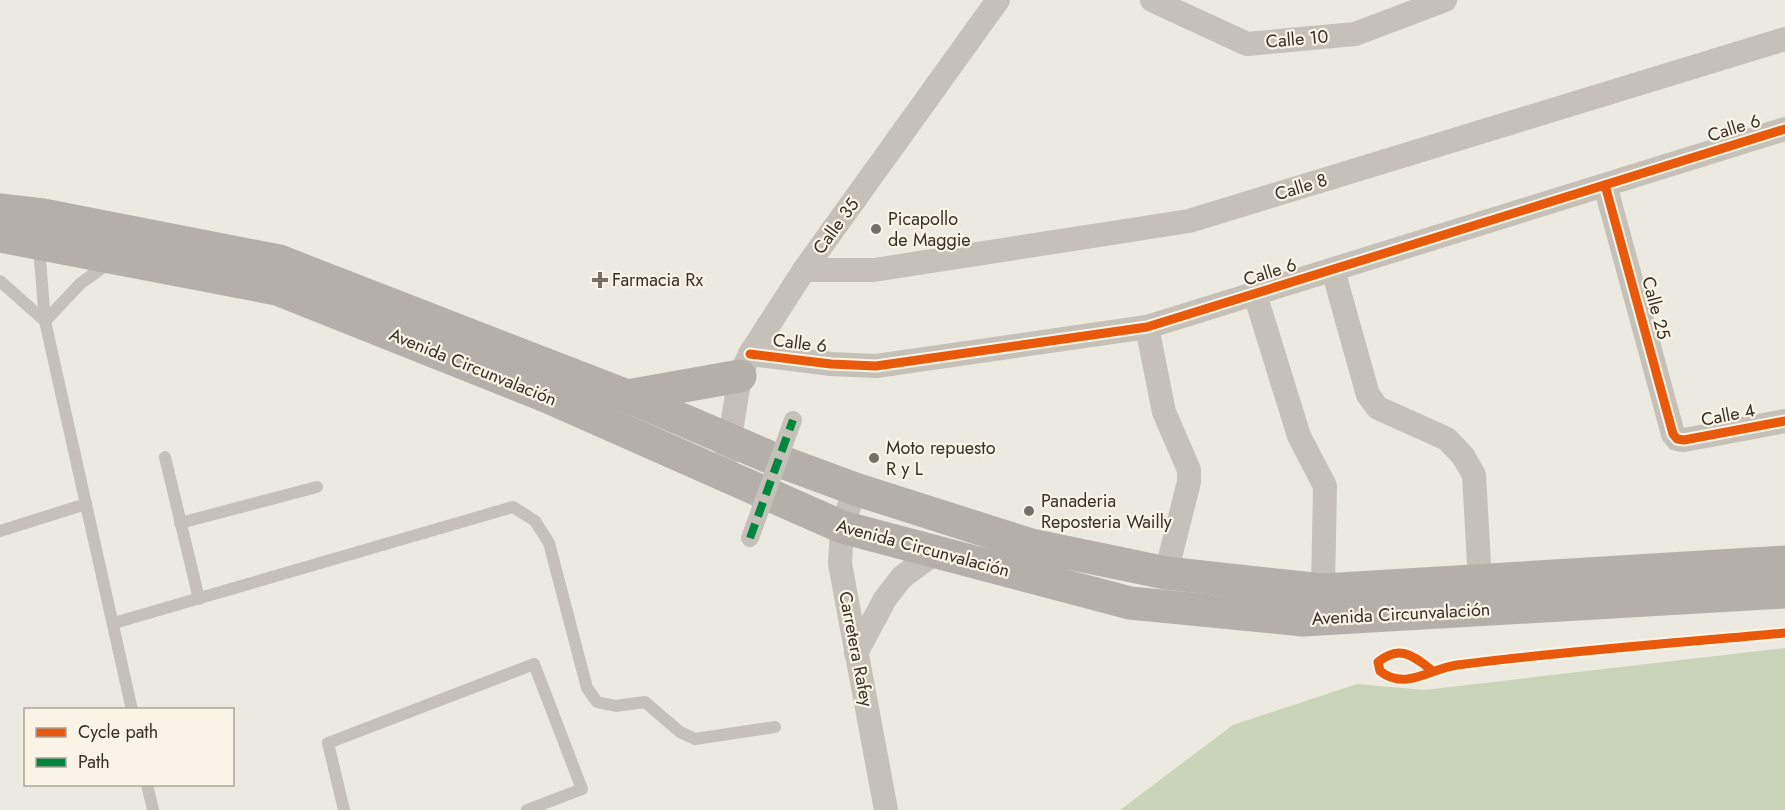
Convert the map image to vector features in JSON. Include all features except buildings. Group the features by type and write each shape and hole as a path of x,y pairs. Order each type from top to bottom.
{"main road":[{"name":"Avenida Circunvalación","path":"0,210 40,228 118,257 277,288 548,398 842,527 1130,603 1303,620 1785,592"},
{"name":"Avenida Circunvalación","path":"0,236 40,228 279,261 627,396 730,440 855,489 1031,545 1166,573 1323,590 1785,562"},
{"path":"627,396 745,365"}],"street":[{"name":"Calle 35","path":"723,474 745,365 804,270 998,0"},
{"name":"Calle 10","path":"1152,0 1247,44 1355,34 1445,0"},
{"name":"Calle 8","path":"804,270 874,270 1189,221 1785,39"},
{"name":"Calle 6","path":"745,365 876,366 1147,327 1785,129"},
{"name":"Calle 25","path":"1605,185 1673,434 1677,439"},
{"path":"1333,270 1368,395 1378,408 1447,439 1463,456 1474,475 1480,581"},
{"path":"1255,294 1299,436 1325,486 1323,590"},
{"path":"1147,327 1164,412 1189,470 1189,482 1166,573"},
{"path":"750,538 793,420"},
{"name":"Calle 4","path":"1677,439 1684,440 1785,421"},
{"name":"Carretera Rafey","path":"855,489 842,527 840,564 886,810"},
{"path":"856,653 885,599 902,577 936,552"}],"lane":[{"path":"40,228 45,321 132,708"},
{"path":"45,321 81,283 118,257"},
{"path":"0,281 45,321"},
{"path":"165,457 199,598"},
{"path":"180,523 316,487"},
{"path":"0,531 86,504"},
{"path":"114,623 513,507 535,521 549,543 587,688 597,702 616,706 645,702 681,732 695,739 775,727"},
{"path":"344,810 328,742 534,664 582,789 527,810"},
{"path":"147,786 153,810"}],"green space":[{"path":"1785,648 1785,810 1120,810 1233,725 1357,684 1424,690"}],"marked path":[{"path":"750,538 793,420"}],"cycle path":[{"path":"750,354 831,364 876,366 1147,327 1785,129"},
{"path":"1605,185 1673,434 1677,439 1684,440 1785,421"},
{"path":"1433,671 1407,654 1393,654 1378,662 1380,671 1389,677 1408,679 1457,665 1785,633"}],"place":[{"name":"Picapollo de Maggie","path":"876,229"},
{"name":"Farmacia Rx","path":"600,280"},
{"name":"Moto repuesto R y L","path":"874,458"},
{"name":"Panaderia Reposteria Wailly","path":"1029,511"}]}
